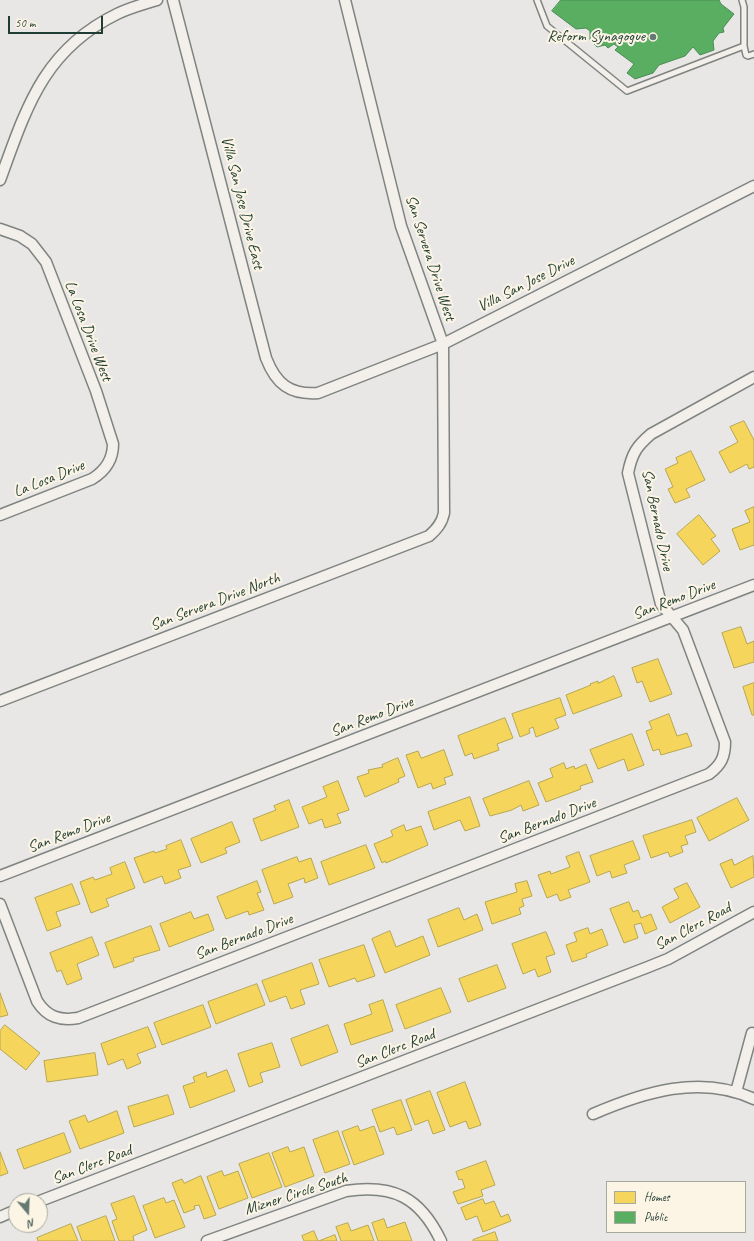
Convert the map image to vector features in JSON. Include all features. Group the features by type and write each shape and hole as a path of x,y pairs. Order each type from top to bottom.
{"street":[{"path":"0,180 21,124 47,71 69,46 95,26 118,13 157,0"},
{"name":"Villa San Jose Drive East","path":"173,0 266,358 274,375 286,387 305,394"},
{"name":"San Servera Drive West","path":"345,0 401,226 443,344 444,513 438,528"},
{"name":"Villa San Jose Drive","path":"305,394 318,393 443,344 754,186"},
{"name":"La Losa Drive West","path":"0,229 20,236 32,244 46,262 96,391 113,444 113,451 107,466"},
{"name":"San Bernado Drive","path":"0,904 38,1001 43,1010 54,1017 66,1020 72,1019 709,774 719,766 725,755 725,742 683,630 661,604 628,472 631,458 638,445 651,434 754,377"},
{"name":"La Losa Drive","path":"0,515 92,479 102,472 107,466"},
{"name":"San Servera Drive North","path":"0,701 429,536 438,528"},
{"name":"San Remo Drive","path":"0,876 754,586"},
{"name":"San Clerc Road","path":"48,1198 668,959 754,912"},
{"path":"736,1092 752,1033"},
{"path":"593,1114 620,1102 658,1091 701,1087 736,1092 754,1099"},
{"name":"Mizner Circle South","path":"207,1241 346,1191 358,1189 377,1189 404,1196 425,1215 432,1224 441,1241"}],"lane":[{"path":"537,0 547,26 627,91 744,46"},
{"path":"742,0 744,7 744,46 746,55 748,56 754,54"}],"building: Homes":[{"path":"744,421 754,440 754,467 749,469 747,464 730,473 719,452 738,442 730,427"},
{"path":"691,451 705,480 686,489 690,497 675,503 668,489 673,487 665,469 678,463 676,458"},
{"path":"754,507 754,545 740,550 732,529 750,522 745,511"},
{"path":"699,515 716,536 711,539 720,551 703,565 677,534"},
{"path":"741,627 747,644 754,641 754,662 734,668 722,633"},
{"path":"658,659 672,694 650,702 642,681 637,683 632,668"},
{"path":"614,676 622,696 573,714 566,695 591,685 590,684 598,681 598,683"},
{"path":"754,683 754,715 752,715 743,687"},
{"path":"560,698 566,715 555,719 559,728 536,737 533,727 529,729 530,733 520,737 512,714"},
{"path":"669,714 677,736 687,733 692,746 661,755 659,749 653,751 646,731 652,729 649,722"},
{"path":"505,718 513,738 497,744 499,750 474,759 472,753 465,756 458,736"},
{"path":"632,734 644,765 628,771 624,759 598,769 590,750"},
{"path":"444,750 453,775 444,778 446,784 433,789 431,783 418,788 406,755 418,751 421,758"},
{"path":"398,758 405,776 398,779 399,782 365,797 357,777 369,773 368,770 383,767 382,765"},
{"path":"564,763 566,769 574,766 575,769 586,764 593,782 580,786 581,789 546,802 538,783 553,777 550,769"},
{"path":"338,781 349,810 337,814 341,823 325,828 322,819 309,824 302,807 327,797 323,787"},
{"path":"529,781 539,805 523,811 521,805 512,810 490,816 483,799"},
{"path":"470,797 480,826 465,831 460,820 434,830 428,812"},
{"path":"737,798 749,820 709,841 697,818"},
{"path":"289,800 299,827 261,841 253,819 276,810 274,806"},
{"path":"692,820 696,832 685,836 688,844 681,846 683,852 670,857 668,852 651,858 643,836"},
{"path":"232,822 240,842 225,848 227,853 201,863 191,839"},
{"path":"404,825 406,831 421,826 428,845 386,863 385,861 382,863 374,844 393,836 391,831"},
{"path":"181,840 191,866 178,870 181,878 165,884 162,876 144,883 134,858 154,851 155,853 167,849 166,846"},
{"path":"633,841 640,859 624,865 627,873 612,878 610,871 597,876 590,856"},
{"path":"366,845 375,868 329,885 321,862"},
{"path":"579,852 590,882 568,890 571,897 560,901 557,894 547,898 538,875 550,871 551,874 570,867 566,857"},
{"path":"753,856 754,877 731,888 720,864 732,859 734,865"},
{"path":"297,857 299,862 311,858 318,878 305,883 304,878 288,884 293,897 274,904 262,870"},
{"path":"125,862 135,888 106,899 109,906 91,913 80,882 93,877 95,880 112,874 110,868"},
{"path":"257,881 261,892 257,893 264,910 249,915 248,911 226,919 217,897"},
{"path":"527,881 532,896 522,899 524,906 519,908 521,914 492,924 485,902 517,892 515,884"},
{"path":"687,883 700,907 670,923 662,907 679,898 674,889"},
{"path":"72,884 80,904 56,912 61,926 47,931 35,898"},
{"path":"629,902 633,912 638,910 641,918 651,914 657,929 645,934 641,923 634,925 638,938 624,943 610,909"},
{"path":"459,908 464,920 477,914 483,930 438,947 428,920"},
{"path":"191,912 194,919 208,914 214,930 169,947 160,924"},
{"path":"151,926 160,950 133,958 134,961 114,968 105,943"},
{"path":"588,928 590,934 602,929 608,945 586,954 587,957 572,962 566,945 577,941 574,933"},
{"path":"390,931 396,947 423,936 430,955 385,973 372,939"},
{"path":"546,932 555,954 546,957 551,972 538,977 535,969 523,974 512,944"},
{"path":"92,937 99,955 77,964 82,979 67,985 61,970 57,972 50,953"},
{"path":"364,945 375,976 357,982 355,978 329,987 319,960"},
{"path":"312,963 319,984 300,990 305,1004 291,1009 286,996 270,1002 262,981"},
{"path":"497,965 506,988 468,1002 459,979"},
{"path":"257,984 265,1005 216,1024 208,1002"},
{"path":"441,988 451,1012 405,1029 396,1005"},
{"path":"0,993 8,1015 0,1017"},
{"path":"383,1000 393,1031 351,1045 344,1024 372,1014 369,1005"},
{"path":"203,1005 211,1027 162,1045 154,1023"},
{"path":"5,1025 40,1053 26,1070 0,1049 0,1031"},
{"path":"328,1025 338,1052 301,1066 291,1039"},
{"path":"148,1027 156,1047 137,1054 141,1063 127,1069 123,1059 108,1065 101,1044"},
{"path":"272,1043 280,1067 260,1073 263,1082 249,1087 238,1054"},
{"path":"95,1053 98,1075 47,1082 44,1061"},
{"path":"227,1070 235,1091 190,1108 183,1086 195,1082 193,1077 206,1072 207,1077"},
{"path":"465,1082 481,1125 469,1129 466,1121 450,1127 437,1093"},
{"path":"430,1091 445,1130 433,1134 428,1120 415,1125 406,1100"},
{"path":"168,1095 174,1114 134,1127 128,1107"},
{"path":"401,1100 412,1130 397,1135 394,1127 380,1132 372,1110"},
{"path":"117,1111 124,1133 80,1149 69,1121 85,1115 88,1122"},
{"path":"358,1126 360,1131 374,1126 384,1154 354,1165 342,1132"},
{"path":"338,1131 350,1164 325,1173 313,1140"},
{"path":"64,1133 71,1152 24,1169 17,1150"},
{"path":"288,1147 290,1152 304,1147 314,1176 285,1187 272,1153"},
{"path":"0,1152 8,1173 0,1176"},
{"path":"269,1153 282,1187 252,1198 239,1164"},
{"path":"486,1161 495,1185 481,1190 483,1196 458,1204 453,1192 465,1188 462,1179 459,1180 456,1172"},
{"path":"222,1171 224,1176 238,1171 248,1198 219,1209 207,1177"},
{"path":"201,1176 216,1215 204,1219 199,1205 194,1206 195,1209 184,1213 172,1183 182,1179 184,1183"},
{"path":"134,1196 147,1230 133,1236 134,1241 119,1241 112,1221 117,1219 111,1204"},
{"path":"164,1198 166,1203 174,1200 185,1227 155,1238 143,1206"},
{"path":"483,1199 485,1204 494,1201 501,1217 508,1214 511,1221 483,1232 477,1216 466,1220 461,1208"},
{"path":"106,1216 115,1241 82,1241 77,1227"},
{"path":"384,1219 387,1228 405,1222 412,1241 378,1241 372,1223"},
{"path":"348,1223 351,1231 368,1225 374,1241 341,1241 336,1227"},
{"path":"71,1224 78,1241 38,1241 37,1238"},
{"path":"314,1231 318,1241 304,1241 302,1236"},
{"path":"495,1232 498,1241 473,1241 473,1240"},
{"path":"335,1235 337,1241 319,1241"}],"building: Public":[{"name":"Reform Synagogue","path":"561,0 719,0 721,4 734,14 723,28 724,32 719,33 713,41 714,50 700,55 693,47 685,56 659,65 653,73 635,79 627,73 634,64 615,50 618,47 614,44 608,48 605,45 597,47 590,40 590,31 586,28 576,29 552,11"}],"place":[{"name":"Reform Synagogue","path":"653,37"}]}
